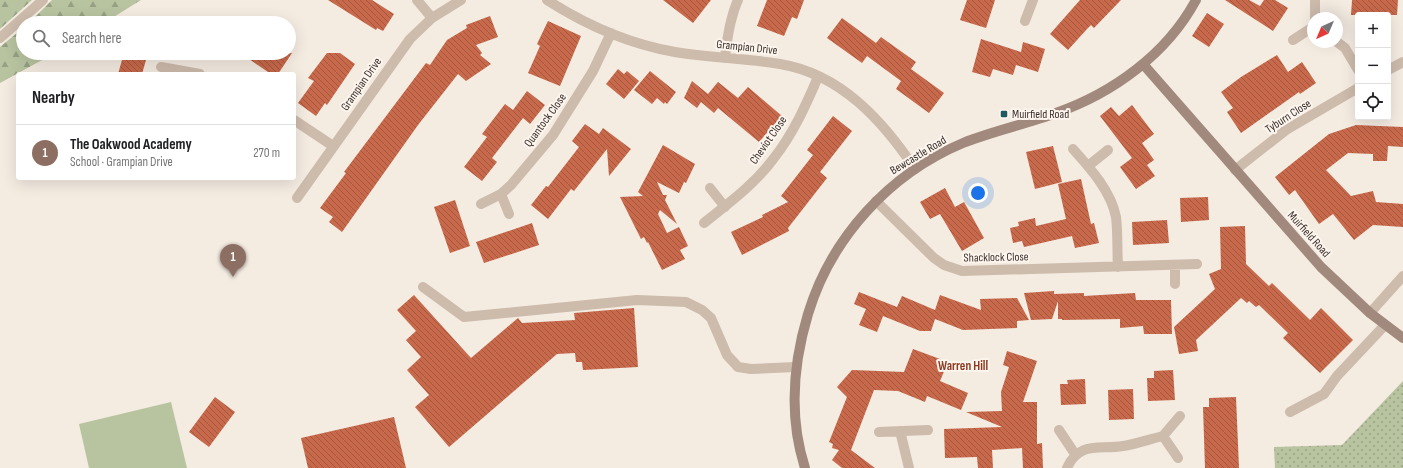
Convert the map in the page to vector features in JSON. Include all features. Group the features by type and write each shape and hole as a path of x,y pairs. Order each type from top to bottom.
{"street":[{"path":"25,16 43,0"},
{"path":"417,0 432,18"},
{"name":"Grampian Drive","path":"297,198 410,39 432,18 461,0"},
{"name":"Grampian Drive","path":"547,0 590,25 655,48 724,58 781,64 818,77 855,98 869,111 894,138 915,169"},
{"path":"724,58 733,12 738,0"},
{"path":"1025,21 1033,0"},
{"name":"Bewcastle Road","path":"805,468 796,418 796,367 804,329 820,280 839,247 861,217 895,184 915,169 963,143 1078,105 1111,87 1143,64 1166,41 1190,12 1196,0"},
{"path":"1315,0 1315,12"},
{"path":"0,38 16,24"},
{"path":"1293,40 1307,31"},
{"name":"Quantock Close","path":"481,204 501,194 512,185 553,135 593,71 611,33"},
{"path":"1343,46 1355,65"},
{"path":"1391,68 1403,62"},
{"name":"Muirfield Road","path":"1143,64 1321,267 1385,325 1403,338"},
{"path":"161,66 184,72"},
{"name":"Cheviot Close","path":"704,223 725,207 761,174 774,158 800,116 818,77"},
{"name":"Tyburn Close","path":"1235,170 1286,130 1355,90"},
{"path":"296,121 333,146"},
{"path":"1073,149 1088,166 1105,192 1116,217 1118,267"},
{"path":"1088,166 1108,150"},
{"path":"710,188 725,207"},
{"path":"501,194 509,214"},
{"name":"Shacklock Close","path":"876,201 934,258 944,265 962,272 1197,264"},
{"path":"1175,265 1175,284"},
{"path":"1370,312 1403,276"},
{"path":"423,287 464,316 637,300 686,302 702,310 711,318 727,355 738,367 751,369 796,367"},
{"path":"1290,412 1324,394 1337,376 1385,325"},
{"path":"1067,468 1075,454 1087,448 1124,446 1162,436 1180,416"},
{"path":"879,432 928,430"},
{"path":"1059,430 1075,454"},
{"path":"900,431 909,468"},
{"path":"1162,436 1178,458"}],"green space":[{"path":"0,0 32,0 0,29"},
{"path":"52,0 141,0 115,16 36,16"},
{"path":"16,34 16,60 42,60 20,72 16,72 16,74 0,83 0,47"},
{"path":"1403,381 1403,468 1275,468 1274,447 1342,445"},
{"path":"171,402 187,468 89,468 79,424"}],"building":[{"path":"328,0 372,0 394,14 383,31 377,28 376,30"},
{"path":"663,0 711,0 693,23"},
{"path":"767,0 804,0 797,19 792,17 784,36 757,26"},
{"path":"967,0 995,0 986,28 960,20"},
{"path":"1080,0 1121,0 1094,28 1091,25 1068,50 1050,34"},
{"path":"1225,0 1249,0 1260,6 1264,0 1275,0 1288,8 1273,31"},
{"path":"1352,0 1398,0 1397,15 1391,15 1391,12 1355,12 1355,15 1351,15"},
{"path":"1207,13 1224,24 1209,47 1192,36"},
{"path":"490,16 498,37 476,45 482,53 480,55 491,64 466,81 458,74 418,125 342,232 329,222 333,217 320,208 346,173 344,172 426,63 430,65 447,40 467,28 466,25"},
{"path":"842,18 876,43 881,37 916,62 911,69 944,93 929,113 896,89 901,81 867,56 862,63 827,38"},
{"path":"548,21 581,36 560,86 528,73 540,46 537,44"},
{"path":"981,39 1021,52 1023,42 1045,49 1038,72 1016,65 1013,75 993,69 990,77 972,72"},
{"path":"327,53 340,53 355,64 327,105 325,103 316,116 298,103 314,81 308,78"},
{"path":"1277,55 1288,72 1302,62 1316,83 1300,94 1299,92 1241,133 1227,112 1233,108 1221,92 1241,77"},
{"path":"122,60 146,60 143,72 119,72"},
{"path":"250,60 287,60 279,72 268,72"},
{"path":"618,69 624,74 627,71 639,81 624,99 606,84"},
{"path":"650,71 676,92 667,104 665,102 664,104 657,98 652,104 634,90"},
{"path":"692,81 708,94 718,82 738,98 748,87 782,116 759,142 718,108 714,113 701,102 697,108 684,98"},
{"path":"527,91 545,105 530,124 523,118 492,158 497,162 482,181 464,167 487,137 482,134 505,104 513,110"},
{"path":"1132,105 1154,134 1142,143 1154,160 1147,165 1155,176 1136,189 1120,167 1132,158 1100,116 1111,107 1119,116"},
{"path":"833,116 852,131 820,172 827,178 788,228 789,231 742,255 731,232 763,217 762,215 788,202 781,196 813,155 807,150"},
{"path":"585,124 599,134 603,128 631,149 609,176 607,149 574,191 571,189 548,219 531,205 546,186 548,187 579,147 572,141"},
{"path":"1356,125 1403,127 1403,147 1388,146 1387,161 1373,161 1373,154 1348,153 1326,170 1351,196 1373,191 1376,202 1403,204 1403,227 1373,225 1354,240 1333,214 1319,224 1295,190 1289,195 1275,177 1329,134"},
{"path":"663,145 695,164 686,183 684,182 679,193 657,182 663,195 667,195 665,200 677,224 660,210 658,214 667,233 679,227 688,246 680,250 685,259 662,270 648,242 647,243 644,237 641,239 620,197 643,196 638,192"},
{"path":"1053,146 1062,182 1035,189 1026,152"},
{"path":"1081,179 1091,224 1094,223 1099,243 1075,248 1072,236 1024,247 1022,241 1013,243 1010,228 1019,226 1018,222 1035,218 1036,226 1066,219 1058,184"},
{"path":"945,188 955,207 964,202 984,238 962,251 940,214 930,219 920,202"},
{"path":"1208,197 1209,220 1181,222 1180,198"},
{"path":"455,200 470,246 450,253 434,207"},
{"path":"1167,220 1169,243 1133,245 1132,222"},
{"path":"532,223 539,245 484,263 476,242"},
{"path":"1245,226 1246,264 1269,286 1272,283 1310,320 1321,308 1353,340 1320,373 1283,338 1288,333 1259,305 1256,307 1249,301 1247,303 1241,298 1196,340 1198,351 1179,354 1174,327 1215,289 1209,274 1221,269 1220,227"},
{"path":"1054,291 1054,294 1084,293 1084,296 1135,293 1136,300 1171,300 1172,334 1144,334 1143,326 1120,328 1120,319 1058,319 1058,301 1052,319 1031,320 1024,293"},
{"path":"859,292 897,307 902,296 935,310 940,295 981,310 980,299 1017,298 1029,320 1017,321 1017,328 963,330 935,319 931,331 920,331 883,316 877,332 859,325 866,309 854,304"},
{"path":"414,295 471,358 518,318 522,323 575,320 574,313 634,308 638,367 583,370 582,362 576,362 575,353 557,354 449,447 415,407 429,395 407,370 421,357 406,340 416,331 397,310"},
{"path":"913,349 948,362 940,381 968,393 961,410 927,396 925,402 898,391 874,390 851,450 875,468 842,468 832,460 839,450 832,448 833,444 829,442 847,397 837,387 852,370 904,372"},
{"path":"1007,351 1037,361 1023,402 1037,402 1037,444 1042,443 1043,468 1023,468 1022,448 992,450 993,468 978,468 977,457 945,458 944,429 1002,427 966,412 1002,411 1001,392 1009,367 1003,365"},
{"path":"1173,370 1175,400 1148,401 1147,378 1154,378 1154,371"},
{"path":"1085,379 1086,404 1061,405 1060,384 1068,384 1067,380"},
{"path":"1133,389 1134,419 1109,420 1108,390"},
{"path":"215,397 235,412 209,447 189,432"},
{"path":"1236,397 1239,468 1205,468 1203,407 1209,407 1209,398"},
{"path":"394,417 406,468 308,468 301,438"}],"place":[{"name":"Muirfield Road","path":"1004,114"},
{"name":"The Oakwood Academy","path":"233,277"}],"district":[{"name":"Warren Hill","path":"963,365"}]}
